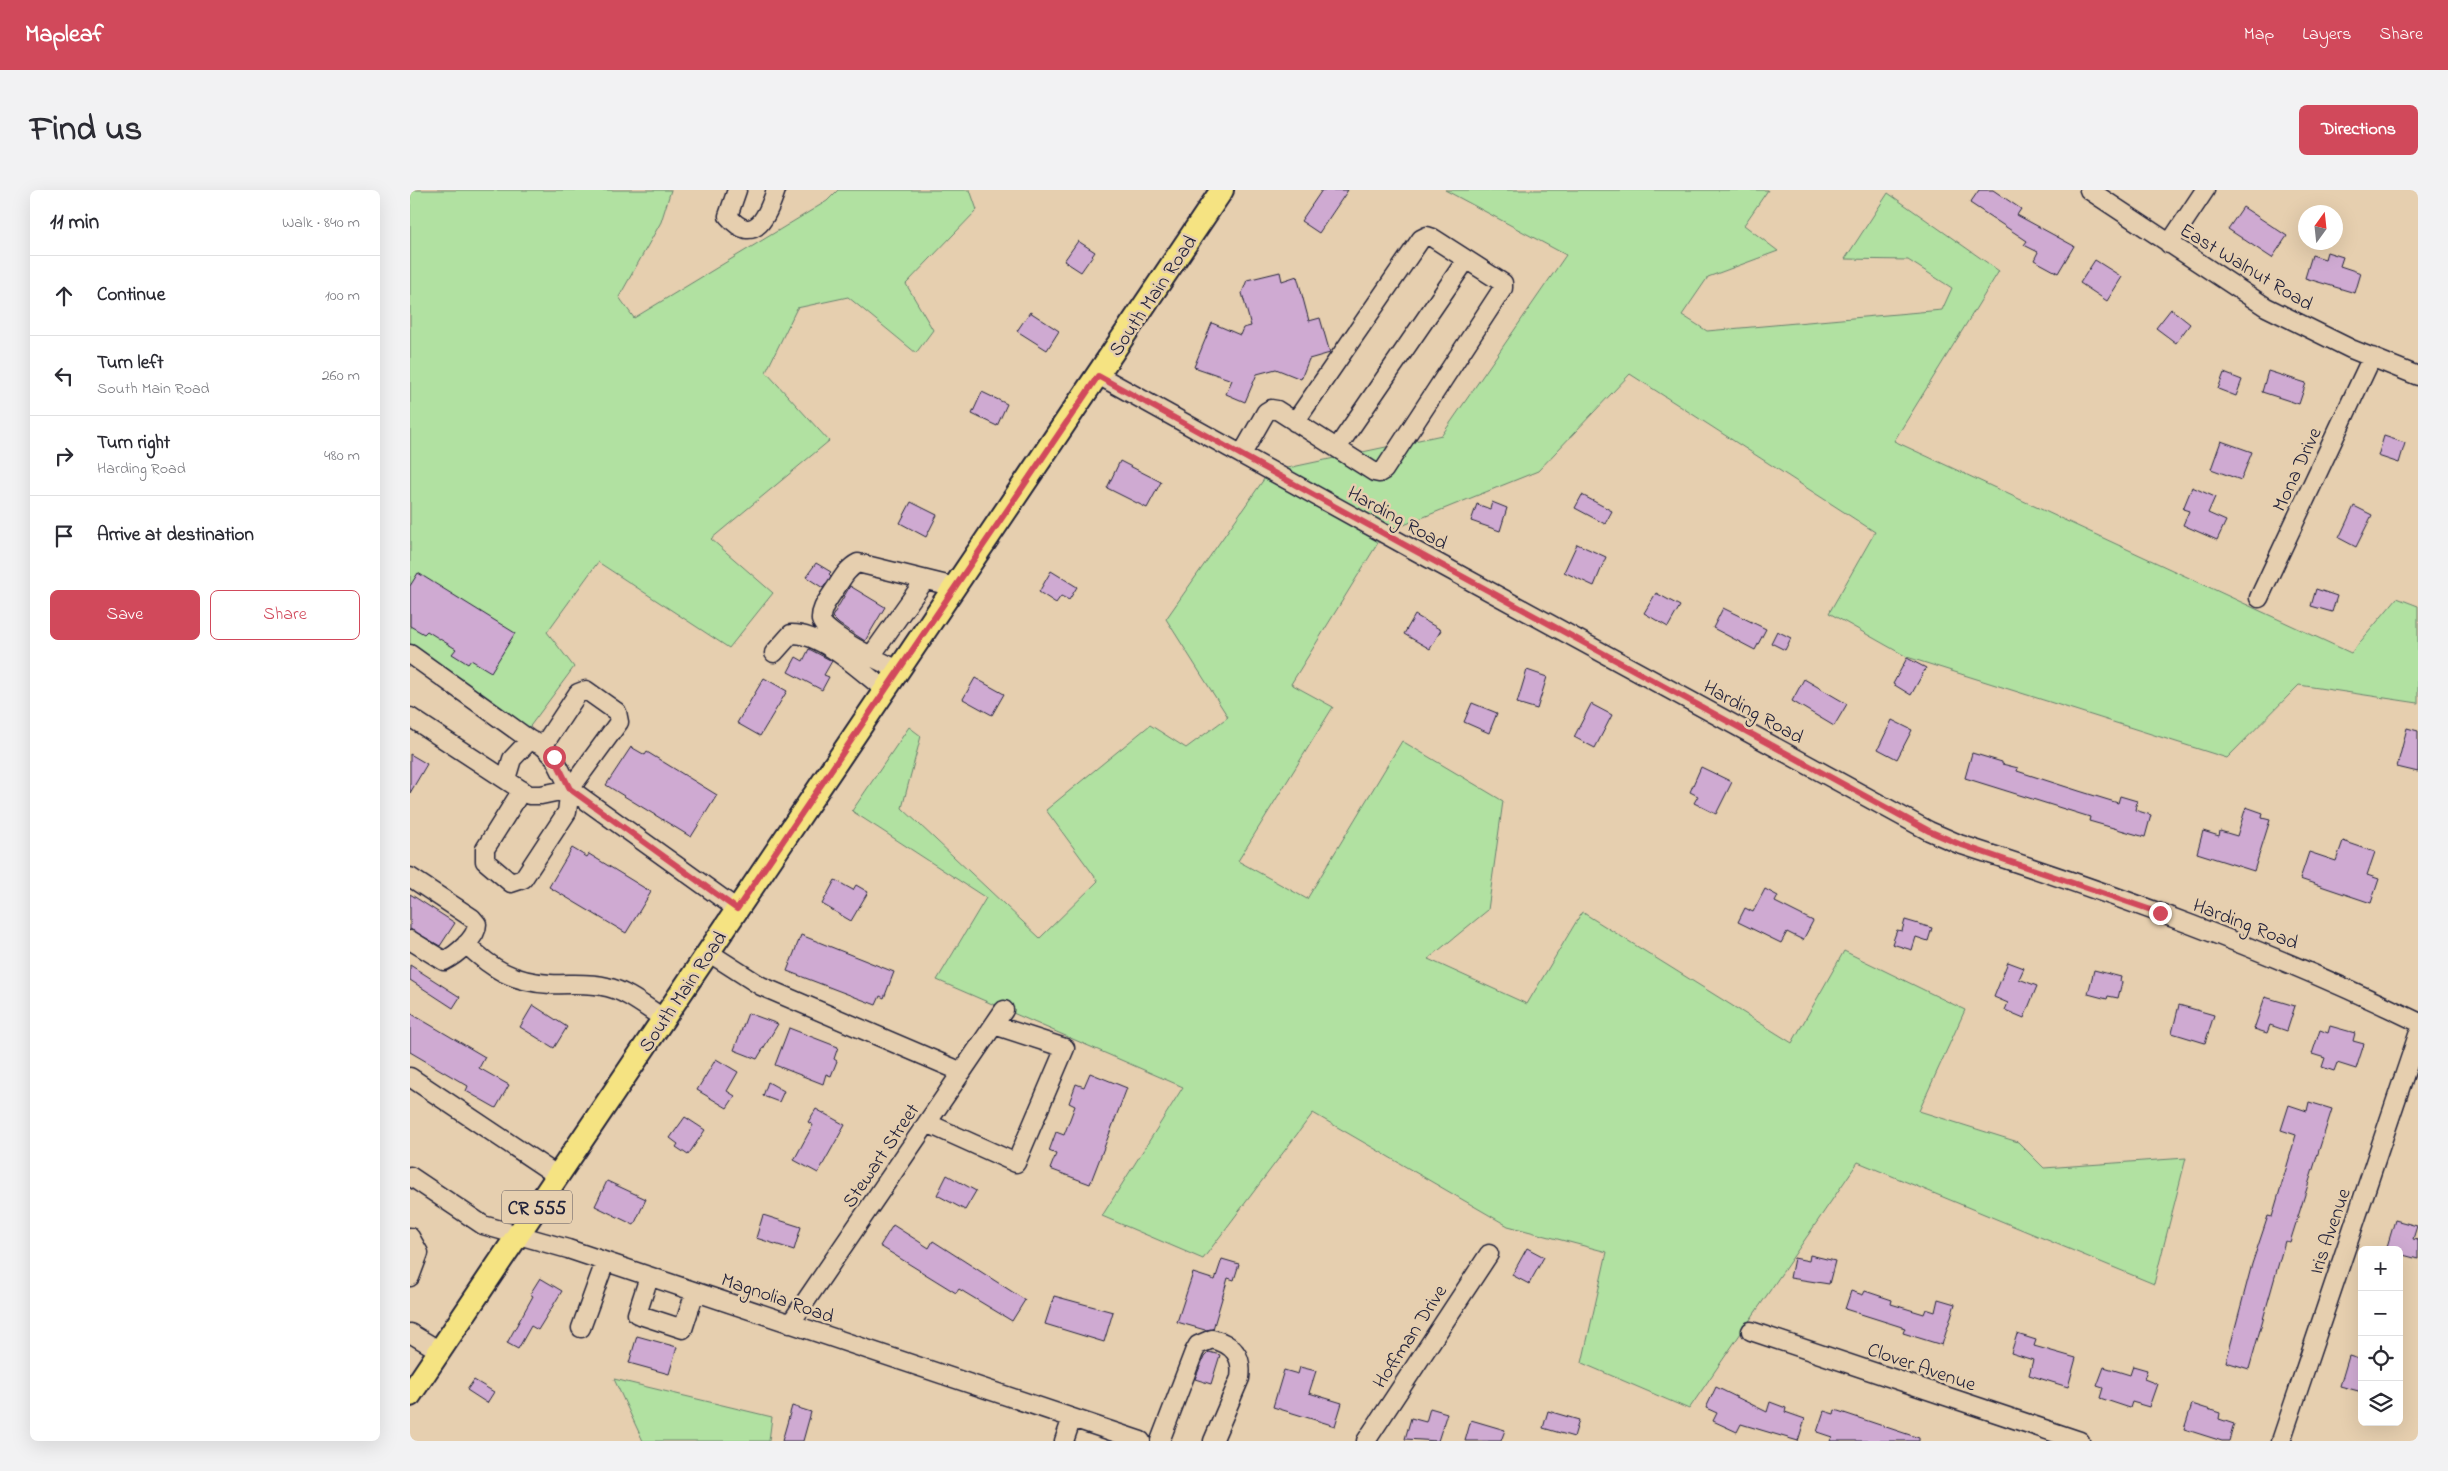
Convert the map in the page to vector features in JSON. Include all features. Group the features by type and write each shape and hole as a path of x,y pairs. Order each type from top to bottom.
{"main road":[{"name":"South Main Road","path":"410,1396 1222,190"}],"street":[{"path":"737,190 728,216 737,226 750,229 766,217 776,190"},
{"name":"East Walnut Road","path":"2089,190 2266,307 2372,357 2418,376"},
{"path":"2169,244 2205,190"},
{"path":"1242,454 1266,412 1271,409 1374,472 1379,473 1384,470 1503,288 1502,283 1433,238 1427,236 1421,239 1295,422"},
{"path":"1337,448 1466,260"},
{"name":"Mona Drive","path":"2259,598 2372,357"},
{"name":"Harding Road","path":"1098,376 1929,831 1959,844 2215,932 2302,968 2418,1022"},
{"path":"898,670 871,656 823,626 821,618 822,608 850,567 858,563 955,587"},
{"path":"871,656 925,580"},
{"path":"774,653 791,634 801,634 817,639 885,690"},
{"path":"410,654 554,757 570,789 737,909"},
{"path":"506,779 512,759 536,743 578,693 586,690 617,712 619,722 570,789 567,812 523,879 511,883 485,861 484,849 522,790"},
{"path":"410,717 529,795 541,795 570,789"},
{"path":"410,877 472,918 477,924 477,928 466,944 444,961 410,940"},
{"path":"466,944 485,963 517,980 609,987 664,1018"},
{"path":"708,952 761,986 962,1072"},
{"name":"Stewart Street","path":"790,1324 1004,1010"},
{"path":"927,1124 1016,1163 1065,1048 994,1025"},
{"name":"Iris Avenue","path":"2281,1441 2418,1035"},
{"path":"410,1077 558,1176"},
{"name":"Magnolia Road","path":"410,1176 478,1222 517,1236 605,1262 1141,1441"},
{"path":"410,1237 418,1253 410,1277"},
{"name":"Hoffman Drive","path":"1366,1441 1489,1254"},
{"path":"581,1328 605,1262"},
{"path":"649,1277 637,1314 683,1329 695,1292"},
{"name":"Clover Avenue","path":"1751,1331 2080,1441"},
{"path":"410,1333 440,1350"},
{"path":"1160,1441 1194,1352 1198,1345 1212,1339 1230,1345 1240,1357 1242,1366 1240,1378 1213,1441"},
{"path":"1064,1441 1072,1418"}],"green space":[{"path":"410,190 671,190 661,222 619,297 634,318 827,201 838,190 970,190 977,210 906,284 933,330 916,353 848,297 797,308 766,372 829,441 711,539 773,593 729,648 598,562 547,632 574,667 525,733 410,655"},
{"path":"1445,190 1768,190 1744,225 1778,251 1708,277 1682,315 1707,331 1942,310 1952,288 1908,260 1845,259 1888,193 1999,271 1894,441 2351,653 2397,598 2418,606 2418,703 2299,685 2227,758 1907,657 1829,613 1875,532 1630,374 1538,471 1384,533 1291,684 1333,707 1238,861 1307,899 1402,741 1503,801 1488,910 1428,959 1527,1004 1582,912 1792,1043 1844,951 1965,1010 1919,1111 2018,1142 2044,1168 2186,1158 2154,1284 1858,1162 1689,1409 1582,1363 1607,1252 1508,1226 1313,1113 1203,1259 1102,1216 1183,1087 937,980 986,898 852,811 909,727 921,736 902,808 1040,938 1098,881 1046,810 1150,725 1186,748 1228,717 1166,619 1269,472 1442,435 1566,255"},
{"path":"614,1379 772,1417 769,1441 643,1441"}],"building":[{"path":"1322,190 1348,190 1319,233 1301,221"},
{"path":"1979,190 1993,190 2021,209 2017,215 2074,246 2058,273 2034,260 2038,252 2024,245 2027,241 1970,203"},
{"path":"2243,207 2287,236 2272,258 2228,229"},
{"path":"1078,241 1095,252 1081,272 1064,261"},
{"path":"2327,252 2343,257 2340,266 2361,273 2355,293 2305,278 2312,255 2325,259"},
{"path":"2095,260 2122,277 2107,301 2080,283"},
{"path":"1280,272 1282,281 1297,276 1309,321 1320,318 1330,353 1309,359 1301,379 1276,369 1257,374 1245,402 1226,394 1232,380 1194,367 1212,323 1240,335 1243,328 1251,326 1242,293 1247,280"},
{"path":"2171,309 2190,324 2176,343 2156,328"},
{"path":"1030,312 1059,331 1047,350 1017,331"},
{"path":"2268,371 2306,383 2299,404 2262,392"},
{"path":"2224,373 2242,380 2236,396 2218,389"},
{"path":"982,392 1007,404 997,426 972,414"},
{"path":"2384,436 2405,443 2399,463 2378,456"},
{"path":"2221,441 2252,452 2241,480 2211,469"},
{"path":"1120,461 1161,482 1147,508 1107,488"},
{"path":"2192,487 2215,497 2208,513 2226,521 2217,540 2183,525 2189,511 2183,509"},
{"path":"1582,495 1612,511 1605,524 1575,508"},
{"path":"911,502 937,515 926,537 900,523"},
{"path":"1492,502 1507,508 1500,531 1471,521 1477,504 1490,509"},
{"path":"2354,506 2372,515 2356,547 2339,538"},
{"path":"1577,544 1606,557 1594,586 1564,572"},
{"path":"816,563 831,572 829,574 831,576 823,588 806,577"},
{"path":"1051,571 1077,587 1069,600 1061,596 1056,603 1039,592"},
{"path":"418,573 515,633 491,672 471,660 468,664 452,654 456,649 427,631 424,634 410,626 410,586"},
{"path":"850,586 885,607 865,641 839,624 832,617"},
{"path":"2316,589 2337,596 2332,612 2311,606"},
{"path":"1656,593 1680,606 1668,627 1644,613"},
{"path":"1723,608 1766,629 1755,650 1713,628"},
{"path":"1415,615 1441,630 1430,649 1404,634"},
{"path":"1777,631 1791,638 1785,650 1771,643"},
{"path":"809,649 832,661 824,675 829,677 822,690 788,672 796,657 803,661"},
{"path":"1907,658 1926,668 1911,695 1893,684"},
{"path":"1527,670 1547,677 1537,709 1517,703"},
{"path":"764,678 787,691 760,736 737,723"},
{"path":"975,678 1004,694 992,715 963,699"},
{"path":"1804,679 1847,704 1834,726 1792,701"},
{"path":"1472,703 1497,713 1489,733 1464,722"},
{"path":"1591,704 1612,715 1595,748 1574,737"},
{"path":"1892,720 1912,730 1897,759 1878,749"},
{"path":"2407,728 2418,731 2418,772 2397,767"},
{"path":"631,747 645,755 647,752 717,795 691,837 606,785"},
{"path":"1972,753 2018,768 2017,771 2118,803 2120,796 2137,801 2135,810 2151,815 2145,837 2089,821 2090,817 1965,778"},
{"path":"410,754 427,764 410,793"},
{"path":"1701,767 1732,782 1716,814 1694,803 1698,796 1690,792"},
{"path":"2246,807 2263,813 2262,818 2270,820 2254,871 2197,853 2203,831 2219,836 2220,831 2237,836"},
{"path":"2343,841 2375,852 2367,875 2379,879 2371,903 2300,879 2309,852 2336,861"},
{"path":"572,848 587,857 589,854 651,892 626,933 549,887"},
{"path":"835,880 853,890 856,885 868,892 851,921 822,904"},
{"path":"1765,889 1778,896 1775,902 1813,921 1803,940 1787,932 1781,943 1738,922 1745,908 1753,912"},
{"path":"410,894 455,923 440,946 410,929"},
{"path":"1905,920 1932,928 1928,941 1916,937 1912,950 1892,944 1897,930 1902,931"},
{"path":"801,935 894,972 884,998 880,996 876,1005 787,971"},
{"path":"2008,962 2024,968 2019,979 2037,986 2024,1018 2005,1010 2008,1003 1994,997"},
{"path":"410,965 460,997 453,1008 410,980"},
{"path":"2094,970 2121,977 2120,981 2122,982 2118,998 2108,996 2107,999 2088,994"},
{"path":"2265,997 2295,1006 2287,1031 2270,1025 2267,1033 2254,1029"},
{"path":"533,1005 567,1027 554,1048 520,1027"},
{"path":"2179,1005 2214,1015 2205,1043 2172,1033"},
{"path":"410,1013 485,1057 479,1068 509,1085 496,1108 466,1091 468,1086 410,1052"},
{"path":"748,1013 778,1024 757,1059 734,1050"},
{"path":"2330,1026 2355,1033 2353,1041 2364,1044 2356,1069 2337,1063 2334,1071 2322,1067 2325,1058 2312,1054 2320,1030 2328,1033"},
{"path":"789,1028 838,1047 834,1059 837,1061 831,1076 826,1074 823,1084 775,1065"},
{"path":"716,1059 738,1072 727,1091 735,1096 727,1108 697,1090"},
{"path":"1090,1073 1127,1088 1090,1184 1050,1169 1056,1154 1049,1151 1056,1132 1064,1135 1075,1106 1069,1103 1076,1084 1084,1087"},
{"path":"768,1082 784,1091 779,1102 763,1096"},
{"path":"2309,1102 2332,1109 2290,1242 2285,1241 2249,1369 2226,1362 2252,1264 2268,1216 2272,1217 2296,1135 2281,1130 2289,1105 2307,1111"},
{"path":"816,1109 845,1125 818,1173 794,1160 813,1125 808,1122"},
{"path":"685,1117 705,1130 688,1155 676,1147 678,1144 670,1138"},
{"path":"947,1175 976,1191 965,1210 937,1195"},
{"path":"607,1181 646,1199 634,1225 595,1206"},
{"path":"763,1215 801,1227 794,1250 756,1238"},
{"path":"2395,1220 2417,1226 2413,1239 2418,1240 2418,1259 2403,1255 2403,1246 2387,1246"},
{"path":"893,1225 929,1248 933,1241 1025,1300 1012,1321 959,1289 956,1293 880,1246"},
{"path":"1527,1248 1544,1257 1529,1284 1512,1275"},
{"path":"1810,1255 1835,1261 1829,1284 1790,1278 1794,1258 1809,1261"},
{"path":"1222,1259 1239,1264 1234,1280 1228,1278 1213,1329 1205,1330 1177,1322 1193,1273 1215,1280"},
{"path":"540,1278 562,1291 538,1330 531,1326 518,1349 507,1343 533,1296 530,1294"},
{"path":"1851,1291 1863,1295 1865,1291 1892,1300 1891,1304 1924,1314 1926,1309 1935,1312 1938,1299 1955,1304 1942,1345 1903,1333 1905,1328 1845,1309"},
{"path":"1054,1296 1113,1312 1104,1342 1045,1324"},
{"path":"2017,1334 2036,1340 2034,1346 2076,1358 2068,1387 2029,1375 2033,1360 2011,1353"},
{"path":"637,1336 677,1347 669,1374 629,1363"},
{"path":"1209,1352 1220,1355 1211,1384 1195,1379 1204,1357"},
{"path":"2349,1356 2358,1359 2358,1391 2340,1386"},
{"path":"2133,1366 2147,1370 2144,1379 2157,1384 2149,1407 2132,1402 2130,1408 2100,1398 2103,1388 2097,1386 2104,1367 2130,1375"},
{"path":"1300,1367 1316,1371 1309,1393 1342,1403 1335,1426 1273,1407 1284,1370 1298,1374"},
{"path":"474,1380 494,1392 487,1403 467,1390"},
{"path":"1716,1387 1767,1412 1770,1402 1786,1408 1785,1412 1805,1419 1798,1441 1741,1424 1737,1432 1713,1421 1717,1413 1706,1408"},
{"path":"2192,1404 2220,1413 2219,1419 2234,1424 2229,1441 2222,1441 2184,1429"},
{"path":"792,1406 811,1412 803,1441 782,1441"},
{"path":"1430,1408 1447,1413 1438,1441 1405,1439 1411,1418 1426,1422"},
{"path":"1835,1410 1919,1438 1919,1441 1830,1441 1832,1437 1817,1432 1824,1411 1834,1414"},
{"path":"1548,1411 1579,1420 1574,1437 1543,1428"},
{"path":"1471,1420 1505,1430 1501,1441 1465,1441"}],"route":[{"path":"554,757 570,789 649,848 737,909 1098,376 1220,441 1412,549 1929,831 1959,844 2160,913"}]}
